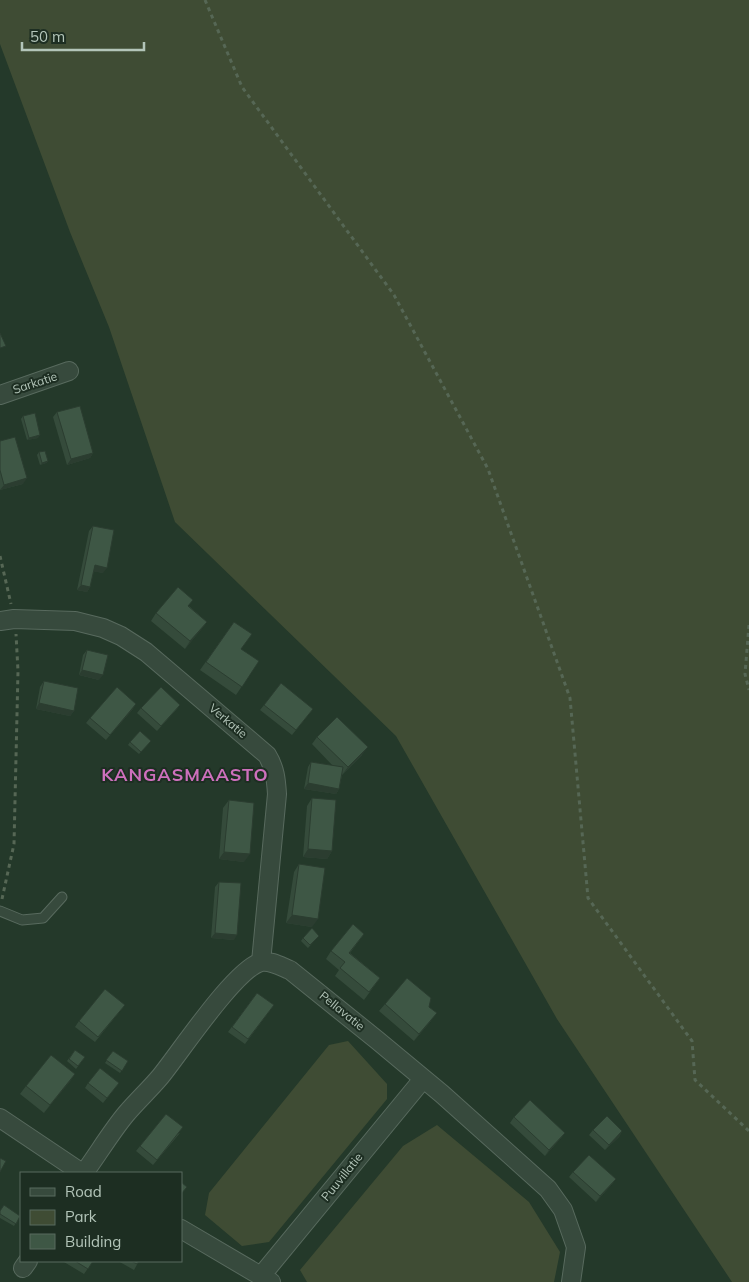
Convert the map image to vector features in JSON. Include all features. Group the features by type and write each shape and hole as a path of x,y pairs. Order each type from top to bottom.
{"street":[{"name":"Sarkatie","path":"0,395 69,372"},
{"name":"Verkatie","path":"0,621 14,619 75,621 103,628 121,636 146,652 267,755 273,766 277,794 261,962"},
{"name":"Pellavatie","path":"261,962 275,964 290,970 448,1100 548,1189 563,1210 576,1247 571,1282"},
{"path":"84,1172 126,1114 160,1077 197,1027 233,984 247,971 261,962"},
{"name":"Puuvillatie","path":"267,1279 423,1079"},
{"path":"0,1118 81,1172"},
{"path":"182,1231 267,1279"}],"lane":[{"path":"0,911 22,920 43,918 62,897"}],"path":[{"path":"205,0 242,87 394,295 488,469 570,698 588,898 692,1041 696,1080 749,1131"},
{"path":"749,625 745,674 749,690"},
{"path":"2,902 14,844 18,650"}],"green space":[{"path":"0,0 749,0 749,1282 732,1282 557,1019 396,736 175,522 109,327 70,232 0,44"},
{"path":"348,1041 387,1084 387,1099 269,1242 242,1246 205,1215 209,1193 329,1045"},
{"path":"437,1125 529,1202 560,1252 554,1282 307,1282 300,1270 403,1146"}],"building":[{"path":"0,333 6,346 0,348"},
{"path":"80,406 93,453 71,459 57,412"},
{"path":"35,413 40,435 29,438 23,416"},
{"path":"15,437 27,478 4,485 0,470 0,441"},
{"path":"45,451 48,461 42,463 39,452"},
{"path":"93,526 114,530 107,568 95,565 90,587 81,585"},
{"path":"178,587 193,600 188,606 207,622 190,641 156,613"},
{"path":"234,622 252,634 241,649 259,661 242,687 206,662"},
{"path":"87,650 108,655 103,675 82,670"},
{"path":"44,681 78,688 74,711 39,703"},
{"path":"281,683 313,709 296,730 264,705"},
{"path":"117,687 136,704 110,735 90,718"},
{"path":"161,687 180,705 161,726 141,708"},
{"path":"337,717 368,747 348,767 317,737"},
{"path":"140,731 151,741 141,752 130,742"},
{"path":"311,762 343,767 339,789 308,783"},
{"path":"312,798 336,800 332,851 308,849"},
{"path":"229,800 254,803 250,854 224,852"},
{"path":"299,864 325,868 318,919 292,915"},
{"path":"219,882 241,883 237,935 215,933"},
{"path":"353,924 364,934 349,953 380,978 369,992 340,968 345,962 331,951"},
{"path":"312,928 319,936 310,945 303,938"},
{"path":"407,978 431,998 429,1007 437,1013 419,1034 385,1004"},
{"path":"105,989 125,1005 98,1037 79,1021"},
{"path":"257,993 274,1005 248,1039 232,1027"},
{"path":"75,1050 85,1057 78,1066 69,1059"},
{"path":"113,1051 128,1061 122,1071 106,1060"},
{"path":"51,1055 75,1074 50,1105 26,1086"},
{"path":"100,1068 119,1083 107,1098 88,1083"},
{"path":"530,1100 565,1133 549,1150 514,1117"},
{"path":"166,1114 183,1127 157,1160 140,1146"},
{"path":"607,1116 622,1131 609,1145 593,1130"},
{"path":"589,1155 616,1179 600,1196 573,1172"},
{"path":"0,1158 6,1161 0,1172"},
{"path":"182,1183 187,1187 182,1193"},
{"path":"4,1205 20,1216 16,1224 0,1214"},
{"path":"77,1262 92,1262 88,1269"}],"district":[{"name":"KANGASMAASTO","path":"185,775"}]}
